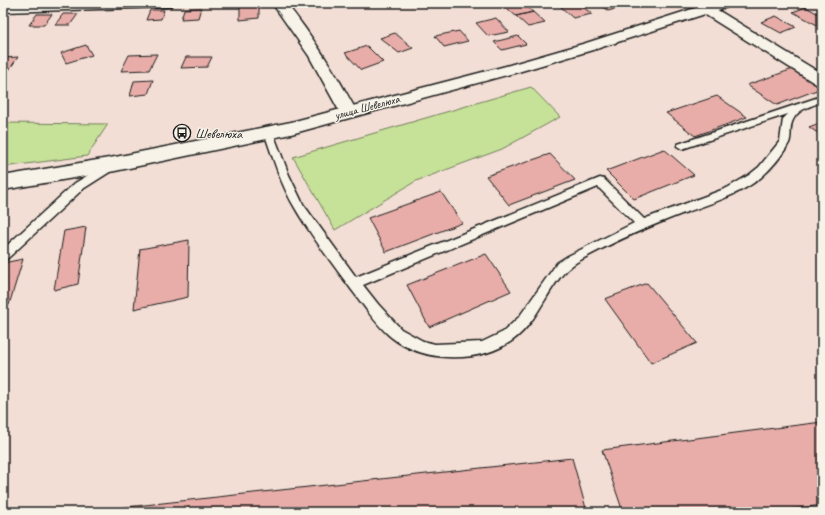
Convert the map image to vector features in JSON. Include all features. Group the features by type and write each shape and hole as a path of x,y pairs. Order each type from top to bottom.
{"main road":[{"path":"3,8 166,3"},
{"path":"279,3 314,50 331,77 348,112"},
{"name":"улица Шевелюха","path":"3,183 115,164 269,132 512,69 591,46 725,3"},
{"path":"706,9 822,81"}],"lane":[{"path":"682,146 799,108 822,99"},
{"path":"269,132 284,175 299,206 373,308 396,333 420,347 435,350 483,348 508,336 524,321 561,267 572,259 643,225 731,191 763,170 781,148 785,140 788,119 799,108"},
{"path":"3,256 79,186 115,164"},
{"path":"354,283 600,182 643,225"}],"green space":[{"path":"531,87 560,117 502,149 416,181 335,230 293,157"},
{"path":"3,123 108,124 87,156 3,167"}],"building":[{"path":"296,3 316,3 297,6"},
{"path":"501,3 522,3 533,12 516,16"},
{"path":"578,3 592,14 573,18 560,6"},
{"path":"598,3 622,3 626,6 608,11"},
{"path":"259,4 259,18 240,20 240,5"},
{"path":"806,7 822,16 822,25 819,26 793,12"},
{"path":"201,8 198,18 181,19 184,9"},
{"path":"150,10 164,10 161,19 146,20"},
{"path":"533,12 545,23 528,27 516,16"},
{"path":"37,14 52,14 44,25 29,25"},
{"path":"63,14 78,14 70,25 55,25"},
{"path":"776,16 796,27 781,33 761,22"},
{"path":"496,18 509,32 488,36 476,23"},
{"path":"459,31 468,41 444,47 435,36"},
{"path":"395,33 413,48 399,53 380,38"},
{"path":"518,36 526,44 502,50 494,42"},
{"path":"86,45 92,55 66,63 61,53"},
{"path":"367,46 383,62 361,70 345,53"},
{"path":"157,54 149,70 121,71 129,55"},
{"path":"18,57 9,70 3,71 3,58"},
{"path":"186,57 212,57 207,67 181,68"},
{"path":"793,69 822,88 777,105 747,85"},
{"path":"153,80 148,94 130,96 134,81"},
{"path":"717,96 747,117 695,136 666,113"},
{"path":"822,122 822,136 809,127"},
{"path":"664,149 694,175 634,199 606,171"},
{"path":"550,154 575,180 509,205 486,176"},
{"path":"441,192 462,223 386,252 368,218"},
{"path":"86,227 78,284 54,290 64,231"},
{"path":"189,240 188,297 134,309 140,249"},
{"path":"486,254 511,291 429,327 407,285"},
{"path":"23,259 9,305 3,306 3,263"},
{"path":"647,283 697,343 651,363 605,299"},
{"path":"822,422 822,505 773,512 623,512 602,450"},
{"path":"572,458 587,512 81,512"}],"place":[{"name":"Шевелюха","path":"182,133"}]}
